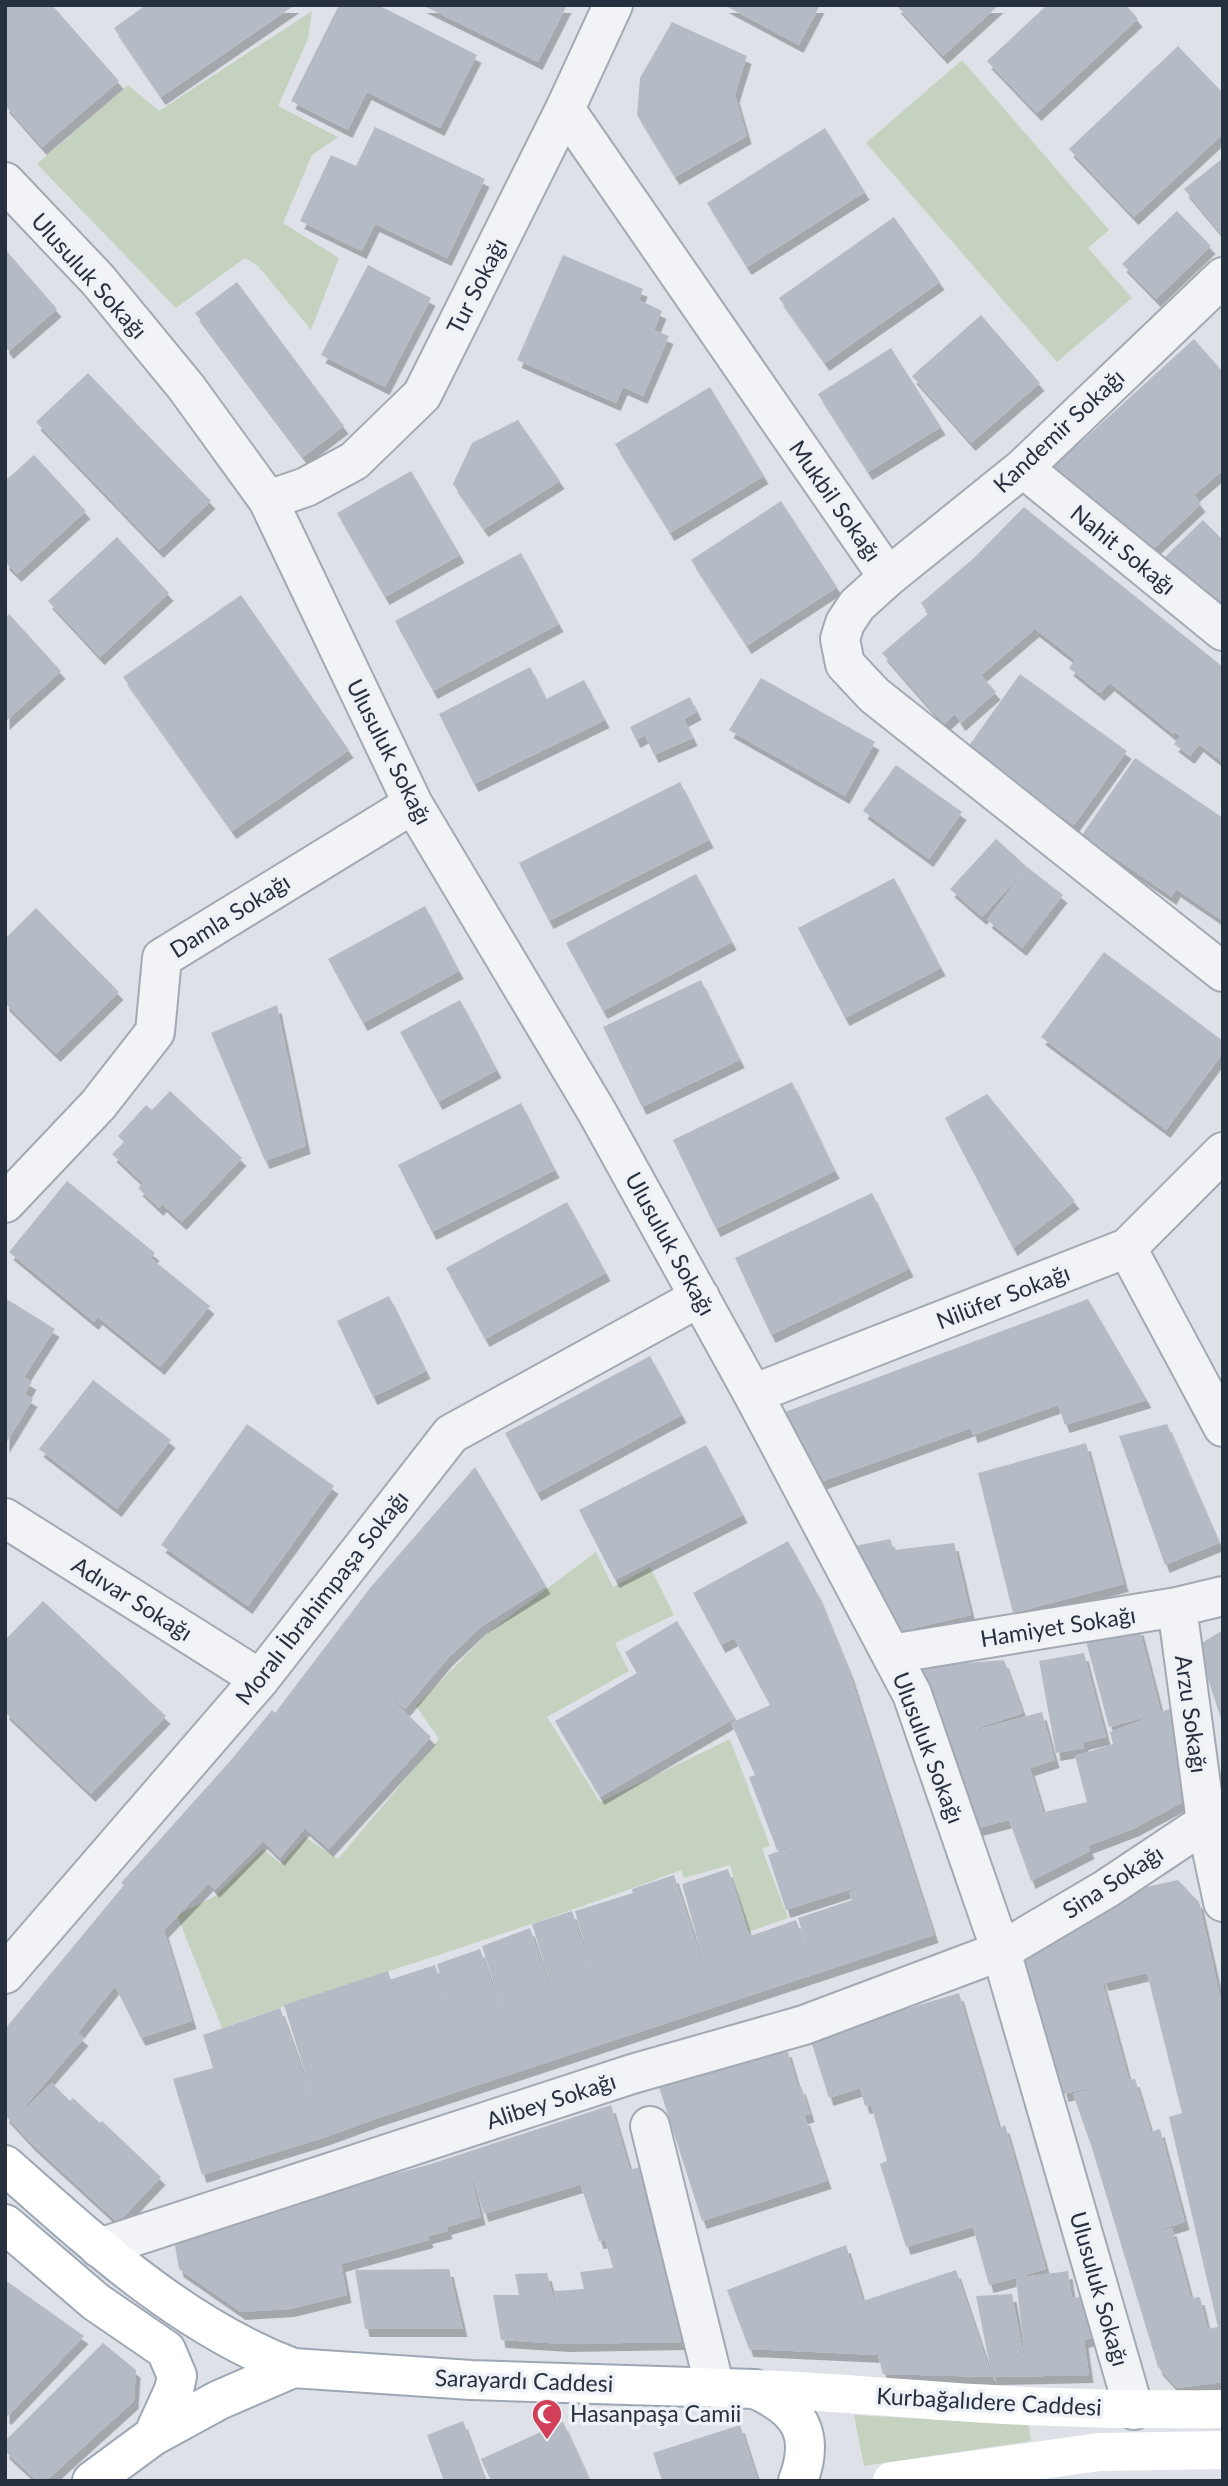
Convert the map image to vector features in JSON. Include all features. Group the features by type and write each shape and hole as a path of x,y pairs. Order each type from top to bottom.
{"main road":[{"name":"Sarayardı Caddesi","path":"5,2165 99,2248 178,2306 232,2340 293,2368 471,2381 755,2389"},
{"name":"Sarayardı Caddesi","path":"5,2224 96,2302 166,2350 177,2376 174,2390 153,2436"},
{"name":"Sarayardı Caddesi","path":"92,2481 153,2436 219,2400 293,2368"},
{"name":"Kurbağalıdere Caddesi","path":"755,2389 838,2392 1027,2406 1134,2410 1223,2409"},
{"path":"755,2389 784,2404 802,2426 805,2455 798,2481"},
{"name":"Kurbağalıdere Caddesi","path":"892,2481 1036,2471 1099,2452 1223,2450"}],"street":[{"name":"Tur Sokağı","path":"268,500 306,487 354,461 422,395 565,109 613,5"},
{"name":"Mukbil Sokağı","path":"565,109 888,577 857,605 845,623 840,639 845,664 874,695 1223,972"},
{"name":"Ulusuluk Sokağı","path":"5,182 98,280 186,387 268,500 413,804 597,1112 753,1394 912,1694 1001,1951 1134,2410"},
{"name":"Kandemir Sokağı","path":"888,577 1023,468 1223,277"},
{"name":"Nahit Sokağı","path":"1023,468 1223,631"},
{"name":"Damla Sokağı","path":"5,1203 97,1105 155,1032 162,958 413,804"},
{"name":"Nilüfer Sokağı","path":"753,1394 1128,1248 1223,1152"},
{"path":"1128,1248 1223,1427"},
{"name":"Moralı İbrahimpaşa Sokağı","path":"5,1974 260,1679 452,1434 700,1297"},
{"name":"Adıvar Sokağı","path":"5,1518 260,1679"},
{"name":"Hamiyet Sokağı","path":"891,1654 1177,1607 1223,1596"},
{"name":"Arzu Sokağı","path":"1177,1607 1214,1816 1223,1902"},
{"name":"Sina Sokağı","path":"1001,1951 1106,1889 1214,1816"},
{"name":"Alibey Sokağı","path":"99,2248 632,2074 804,2025 1001,1951"},
{"path":"650,2126 715,2388"}],"green space":[{"path":"312,11 308,39 278,106 338,137 312,155 283,223 339,258 311,330 258,266 245,258 176,308 37,164 128,85 159,111"},
{"path":"962,60 1109,230 1088,248 1132,298 1057,362 866,143"},
{"path":"596,1552 613,1587 650,1567 674,1615 615,1643 629,1671 547,1717 600,1802 730,1739 770,1846 762,1849 788,1918 748,1932 730,1865 684,1878 681,1870 567,1912 222,2028 177,1915 215,1896 263,1849 281,1864 305,1837 338,1859 439,1739 416,1706 489,1632"},
{"path":"854,2415 1029,2425 1031,2441 864,2466"}],"building":[{"path":"5,5 52,5 119,81 42,147 5,105"},
{"path":"146,5 295,5 161,97 114,28"},
{"path":"339,5 378,5 477,55 440,128 367,92 348,130 291,101"},
{"path":"422,5 567,5 538,62"},
{"path":"724,5 820,5 799,45"},
{"path":"896,5 999,5 943,56"},
{"path":"1047,5 1126,5 1138,19 1037,113 987,61"},
{"path":"672,22 747,56 735,95 747,136 675,177 637,115 640,78"},
{"path":"1178,46 1223,93 1223,134 1134,217 1069,149"},
{"path":"375,127 485,179 447,258 375,224 362,251 300,221 331,155 356,166"},
{"path":"825,128 865,192 747,267 707,203"},
{"path":"1223,158 1223,236 1184,189"},
{"path":"1177,211 1211,246 1156,299 1122,264"},
{"path":"894,217 940,282 825,363 779,298"},
{"path":"5,249 57,309 9,351 5,346"},
{"path":"563,255 643,289 639,300 662,311 654,330 669,336 643,396 623,387 616,403 517,360"},
{"path":"368,265 431,298 385,387 321,355"},
{"path":"237,282 344,426 303,457 195,313"},
{"path":"981,315 1040,383 971,443 912,376"},
{"path":"1194,339 1223,372 1223,470 1194,495 1201,504 1149,553 1049,471"},
{"path":"891,348 941,427 868,472 818,394"},
{"path":"88,373 211,501 159,550 36,422"},
{"path":"710,387 764,476 670,533 615,444"},
{"path":"518,420 560,481 484,529 453,484 472,443"},
{"path":"34,455 86,511 17,574 5,562 5,481"},
{"path":"411,471 460,555 385,597 337,513"},
{"path":"781,501 837,587 747,646 691,560"},
{"path":"1024,507 1223,667 1223,763 1199,744 1190,756 1174,744 1180,736 1175,732 1173,734 1110,683 1100,693 1069,668 1075,660 1035,629 981,675 996,692 961,723 955,714 944,724 882,653 928,614 921,603 974,558"},
{"path":"1203,520 1223,540 1223,616 1165,557"},
{"path":"117,537 169,593 100,657 48,601"},
{"path":"521,553 559,624 433,691 395,621"},
{"path":"241,595 349,750 232,831 123,677"},
{"path":"9,614 61,671 5,722 5,618"},
{"path":"530,667 546,699 584,680 605,720 474,784 439,714"},
{"path":"1020,674 1127,751 1074,825 966,750"},
{"path":"761,678 875,742 845,796 729,730"},
{"path":"690,697 697,712 684,719 693,738 654,755 645,735 636,740 630,727"},
{"path":"1135,758 1223,818 1223,921 1176,889 1172,897 1082,835"},
{"path":"896,765 962,812 929,859 863,811"},
{"path":"680,782 709,840 549,921 519,863"},
{"path":"996,839 1063,895 1022,948 987,920 1025,870 982,917 950,889"},
{"path":"696,874 732,942 603,1011 566,943"},
{"path":"894,878 941,968 845,1018 798,928"},
{"path":"425,906 459,971 363,1023 328,959"},
{"path":"36,908 119,992 56,1054 5,1003 5,939"},
{"path":"1104,952 1223,1041 1223,1053 1166,1130 1041,1037"},
{"path":"701,980 740,1060 642,1107 603,1027"},
{"path":"460,1000 497,1070 438,1102 400,1032"},
{"path":"277,1005 306,1146 265,1161 211,1033"},
{"path":"792,1082 835,1171 716,1229 673,1140"},
{"path":"170,1091 242,1158 182,1222 162,1204 159,1208 138,1188 143,1183 112,1154 124,1142 118,1136 146,1105 152,1110"},
{"path":"987,1094 1075,1201 1013,1248 945,1118"},
{"path":"521,1103 555,1170 432,1232 398,1165"},
{"path":"67,1181 155,1253 151,1258 210,1306 160,1367 98,1317 94,1322 9,1252"},
{"path":"872,1193 909,1269 771,1335 735,1258"},
{"path":"567,1202 606,1273 485,1339 446,1268"},
{"path":"389,1296 426,1371 373,1397 337,1321"},
{"path":"5,1298 55,1329 24,1377 32,1382 25,1394 33,1399 5,1445"},
{"path":"1088,1299 1147,1400 1065,1425 1058,1405 973,1435 971,1428 815,1484 785,1412"},
{"path":"650,1356 682,1415 537,1493 505,1433"},
{"path":"93,1380 171,1440 117,1509 39,1449"},
{"path":"247,1424 334,1486 248,1606 161,1545"},
{"path":"1167,1424 1219,1543 1165,1565 1119,1436"},
{"path":"1086,1443 1124,1584 1013,1613 978,1473"},
{"path":"706,1445 743,1515 615,1580 579,1510"},
{"path":"475,1467 546,1586 482,1626 448,1658 405,1709 375,1683 431,1737 329,1849 305,1828 280,1858 263,1841 215,1890 209,1883 164,1930 192,2021 141,2038 115,1986 78,2033 84,2038 14,2119 52,2083 70,2101 73,2098 100,2123 102,2121 161,2177 118,2223 31,2143 5,2115 5,2029 124,1885 121,1883 272,1710 275,1713 370,1588"},
{"path":"890,1539 894,1550 954,1543 971,1615 885,1637 839,1549"},
{"path":"788,1541 817,1593 849,1671 934,1935 326,2137 202,2175 173,2079 213,2068 203,2035 280,2008 316,2108 284,2005 388,1971 408,2036 392,1979 435,1965 453,2018 437,1964 480,1949 507,2027 482,1946 530,1928 562,2022 532,1924 572,1911 597,1987 575,1911 633,1893 632,1889 674,1875 711,1987 682,1884 728,1869 750,1936 796,1920 809,1954 798,1918 852,1900 849,1892 889,1877 786,1910 768,1855 830,1834 777,1850 749,1777 755,1775 731,1723 770,1705 734,1638 721,1645 693,1593"},
{"path":"43,1601 166,1716 91,1794 5,1712 5,1640"},
{"path":"677,1621 735,1718 600,1797 555,1721 637,1673 625,1652"},
{"path":"1139,1627 1161,1712 1172,1708 1187,1756 1183,1802 1135,1828 1088,1846 1090,1851 1031,1881 1009,1820 967,1831 913,1667 1004,1660 1023,1713 954,1736 1042,1712 1055,1760 1030,1768 1043,1811 1019,1818 1087,1802 1075,1756 1113,1744 1110,1732 1157,1714 1109,1727 1086,1641"},
{"path":"1223,1630 1223,1722 1222,1722 1197,1646"},
{"path":"1084,1653 1106,1737 1084,1742 1084,1748 1056,1753 1039,1661"},
{"path":"1178,1880 1199,1902 1223,2009 1223,2382 1177,2388 1158,2367 1073,2094 1115,2082 1064,2094 1024,1962 1031,1940 1137,1889","holes":["1099,1970 1104,1983 1147,1973 1182,2113 1169,2117 1218,2327 1208,2329 1210,2339 1200,2297 1191,2298 1172,2228 1135,2237 1185,2222 1160,2129 1151,2132 1135,2079 1129,2080"]},
{"path":"959,1993 999,2128 1005,2125 1046,2269 989,2285 973,2227 906,2247 880,2164 887,2161 871,2105 865,2106 860,2088 829,2098 810,2038"},
{"path":"787,2049 798,2087 801,2086 810,2114 787,2122 805,2117 827,2181 702,2221 659,2087"},
{"path":"611,2105 630,2170 639,2167 692,2337 682,2342 565,2344 501,2340 493,2295 519,2295 515,2274 547,2273 558,2314 554,2291 584,2289 580,2272 613,2268 605,2240 599,2241 581,2186 602,2178 484,2214 468,2163 481,2217 447,2227 448,2231 428,2236 429,2240 341,2264 347,2295 290,2309 241,2312 179,2269 173,2234 431,2164"},
{"path":"846,2245 863,2301 956,2270 992,2377 883,2374 878,2355 749,2349 727,2290"},
{"path":"449,2269 463,2329 365,2329 355,2270"},
{"path":"1068,2271 1072,2298 1085,2296 1092,2338 1084,2340 1089,2375 992,2377 976,2296 1012,2294 1026,2369 1016,2278"},
{"path":"5,2280 84,2336 7,2417 5,2415"},
{"path":"103,2343 136,2370 134,2401 46,2481 37,2481 5,2451 5,2441"},
{"path":"463,2421 485,2481 444,2481 427,2435"},
{"name":"Hasanpaşa Camii","path":"563,2422 590,2481 491,2481 481,2459"},
{"path":"740,2425 758,2481 662,2481 653,2453"}],"place":[{"name":"Hasanpaşa Camii","path":"547,2441"}]}
